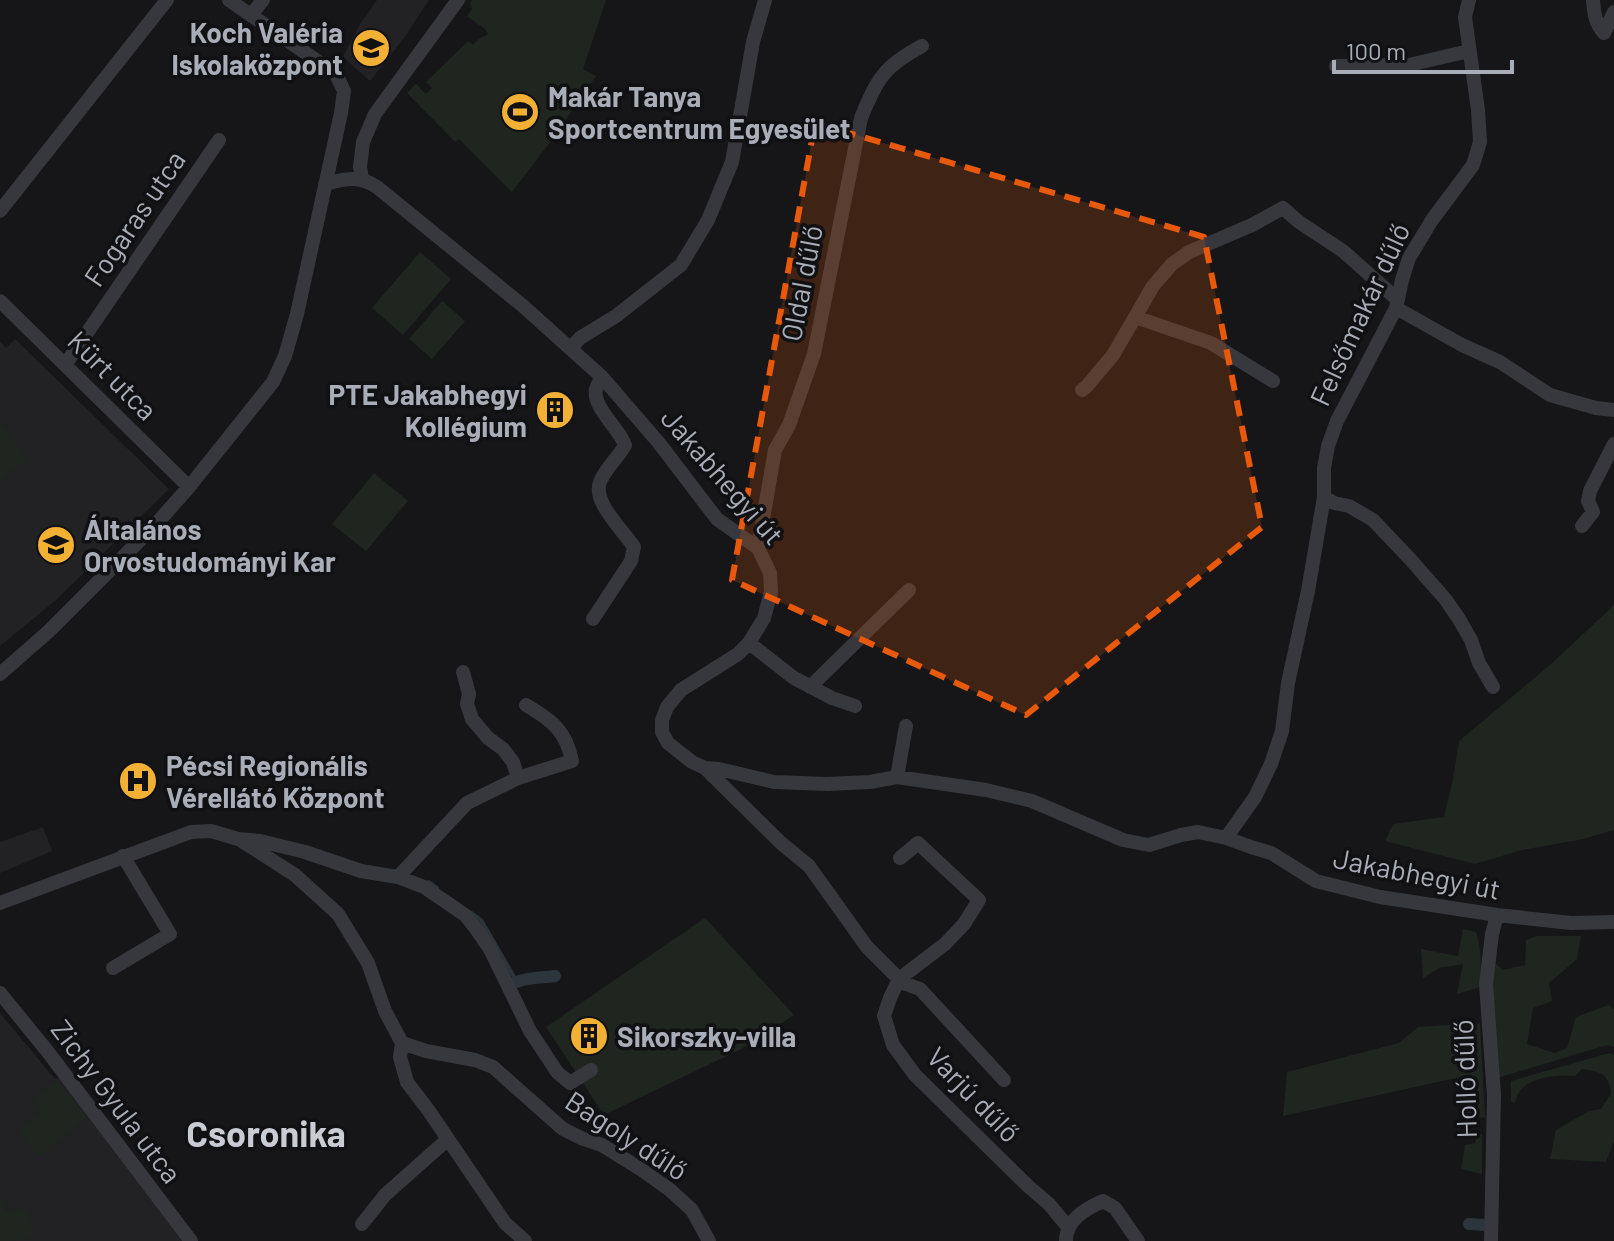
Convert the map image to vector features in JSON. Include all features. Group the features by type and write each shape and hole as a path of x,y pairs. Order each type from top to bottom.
{"street":[{"path":"0,211 167,0"},
{"path":"0,674 49,631 152,528 189,487 280,369 297,314 344,91 336,74 229,0"},
{"path":"251,15 263,0"},
{"path":"325,184 347,178 362,179 363,142 375,114 458,0"},
{"path":"571,348 580,338 647,293 688,257 708,220 732,162 753,42 765,0"},
{"name":"Felsőmakár dűlő","path":"1226,838 1255,797 1282,731 1288,683 1324,497 1324,468 1337,421 1397,304 1409,258 1432,220 1473,165 1480,142 1465,17 1469,0"},
{"path":"1593,0 1595,18 1604,33 1614,12"},
{"name":"Oldal dűlő","path":"758,548 775,450 789,425 814,354 861,118 873,88 886,69 922,46"},
{"path":"1336,66 1409,65 1469,51"},
{"name":"Fogaras utca","path":"65,365 219,140"},
{"name":"Jakabhegyi út","path":"362,179 377,187 571,348 602,377 659,443 717,519 758,548 770,573 771,592 764,618 749,643 724,664 681,690 667,707 662,720 662,732 668,743 692,762 705,768 774,782 870,782 897,777 986,790 1032,801 1134,843 1149,845 1198,832 1226,838 1271,853 1316,881 1380,897 1571,923 1614,922"},
{"path":"1082,390 1113,355 1153,286 1172,264 1189,252 1283,208 1343,251 1397,304 1462,345 1500,362 1550,395 1614,410"},
{"name":"Kürt utca","path":"0,301 189,487"},
{"path":"1135,317 1211,343 1273,381"},
{"name":"Jakabhegyi út","path":"593,619 631,561 634,547 603,506 597,492 601,480 625,445 622,435 597,401 596,390 602,377"},
{"path":"1582,526 1593,512 1588,501 1590,491 1614,444"},
{"path":"1324,497 1349,506 1373,520 1411,560 1459,619 1493,687"},
{"path":"810,687 909,590"},
{"path":"749,643 794,678 855,706"},
{"path":"463,672 472,719 488,738 503,749 513,762 518,778"},
{"path":"398,877 467,803 518,778 572,761 568,743 549,719 526,705"},
{"path":"897,777 906,726"},
{"name":"Varjú dűlő","path":"705,768 781,843 809,866 867,947 903,983 920,989 1004,1080"},
{"path":"0,903 191,832 211,831 238,839 260,841 361,871 398,877 424,887 465,915 490,949 530,1031 557,1072 570,1083 591,1070"},
{"path":"238,839 295,875 338,914 368,963 385,1011 402,1043 400,1057 407,1082 505,1223 525,1241"},
{"path":"899,979 945,944 964,924 979,900 918,843 900,858"},
{"path":"113,968 170,934 123,856"},
{"name":"Holló dűlő","path":"1491,1241 1494,1095 1486,984 1497,915"},
{"name":"Varjú dűlő","path":"899,979 884,1016 893,1045 915,1075 1049,1204 1067,1234"},
{"name":"Zichy Gyula utca","path":"0,993 191,1241"},
{"name":"Bagoly dűlő","path":"402,1043 493,1067 563,1129 602,1145 670,1190 692,1210 709,1241"},
{"path":"362,1224 385,1195 448,1139"},
{"path":"1067,1234 1080,1214 1103,1201 1115,1208 1138,1241"}],"highlighted area":[{"path":"815,123 1204,237 1262,527 1026,715 732,580"}],"shaded area":[{"name":"Koch Valéria Iskolaközpont","path":"377,0 429,0 370,81 343,57"},
{"path":"472,0 606,0 583,69 596,76 512,192 459,139 455,142 407,93 416,84 426,94 432,88 426,82 468,41 473,45 488,34 467,16 472,9"},
{"path":"420,252 451,279 403,335 372,308"},
{"path":"442,301 465,321 432,359 409,339"},
{"name":"Általános Orvostudományi Kar","path":"15,339 169,489 55,601 0,646 0,341 6,348"},
{"path":"0,423 28,459 0,481"},
{"path":"374,473 408,501 366,551 332,524"},
{"path":"1614,605 1614,830 1522,850 1475,864 1385,841 1393,824 1444,817 1459,741 1550,665"},
{"path":"43,827 52,851 0,873 0,842"},
{"path":"705,918 794,1015 741,1049 604,1115 546,1027"},
{"path":"1463,929 1476,932 1480,952 1480,987 1457,994 1463,964 1440,968 1423,978 1421,949 1458,956"},
{"path":"1537,936 1581,936 1577,959 1549,983 1552,1001 1533,1008 1527,1044 1554,1053 1567,1048 1576,1017 1609,1005 1614,1009 1614,1047 1607,1045 1497,1078 1491,960 1503,970 1525,965 1526,940"},
{"path":"0,1013 55,1079 63,1077 189,1241 0,1241"},
{"path":"1480,1023 1485,1118 1466,1115 1465,1076 1283,1116 1287,1072 1399,1043 1418,1027"},
{"path":"1609,1053 1614,1055 1614,1141 1606,1162 1550,1159 1556,1130 1589,1111 1601,1109 1611,1094 1606,1078 1582,1069 1575,1076 1538,1080 1519,1092 1515,1103 1511,1101 1511,1081"},
{"path":"57,1081 87,1117 39,1157 18,1131 41,1113 32,1101"},
{"path":"1477,1134 1482,1134 1482,1174 1461,1169 1465,1145 1475,1143"},
{"path":"0,1192 6,1212 25,1208 32,1227 30,1236 0,1241"}],"waterway":[{"path":"429,882 437,888"},
{"path":"470,912 481,920 517,982"},
{"path":"517,982 555,976"},
{"path":"1469,1224 1486,1225"}],"place":[{"name":"Koch Valéria Iskolaközpont","path":"371,48"},
{"name":"Makár Tanya Sportcentrum Egyesület","path":"520,112"},
{"name":"PTE Jakabhegyi Kollégium","path":"555,410"},
{"name":"Általános Orvostudományi Kar","path":"56,545"},
{"name":"Pécsi Regionális Vérellátó Központ","path":"138,781"},
{"name":"Sikorszky-villa","path":"589,1036"}],"district":[{"name":"Csoronika","path":"266,1132"}]}
